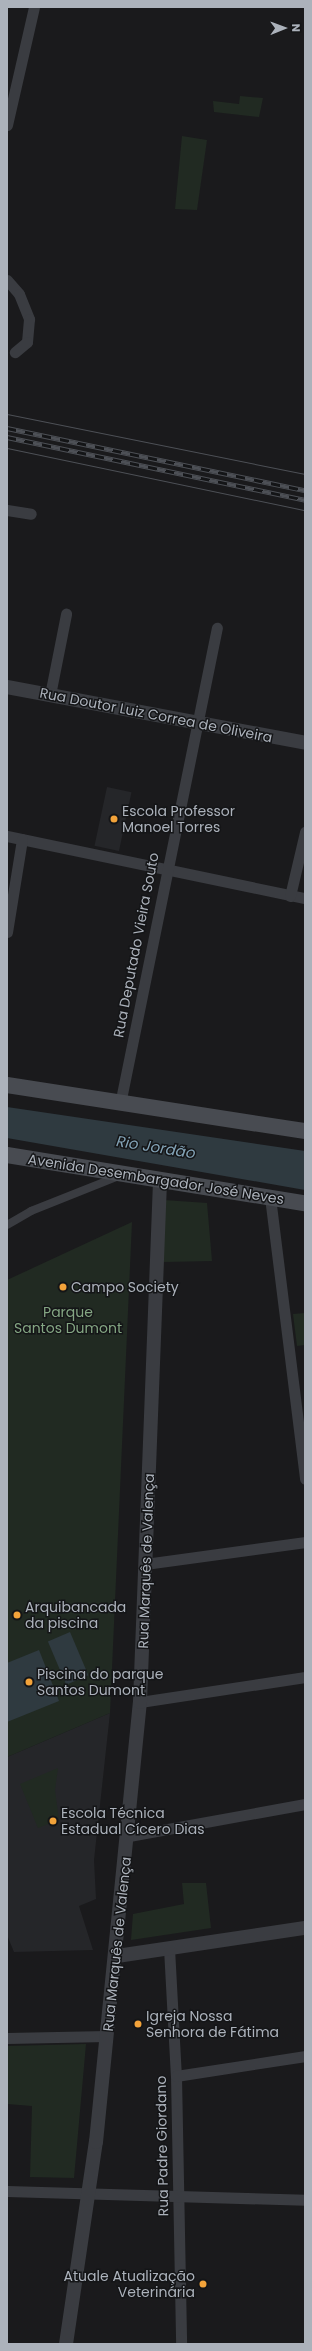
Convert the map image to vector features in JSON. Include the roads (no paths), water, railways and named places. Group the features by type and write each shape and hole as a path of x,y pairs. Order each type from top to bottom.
{"main road":[{"path":"7,1085 120,1104 305,1131"},
{"name":"Avenida Desembargador José Neves","path":"7,1155 160,1182 305,1203"}],"street":[{"path":"7,125 34,7"},
{"path":"7,280 19,294 30,324 28,342 15,352"},
{"path":"7,510 31,514"},
{"path":"50,695 66,614"},
{"name":"Rua Deputado Vieira Souto","path":"120,1104 165,870 199,724 217,628"},
{"name":"Rua Doutor Luiz Correa de Oliveira","path":"7,687 305,743"},
{"path":"290,896 305,832"},
{"path":"7,836 305,898"},
{"path":"7,932 22,839"},
{"path":"7,1225 31,1211 122,1175"},
{"name":"Rua Marquês de Valença","path":"66,2344 90,2193 117,1956 140,1702 160,1182"},
{"path":"270,1198 305,1479"},
{"path":"145,1564 305,1542"},
{"path":"140,1702 305,1677"},
{"path":"129,1836 305,1804"},
{"path":"117,1956 305,1928"},
{"name":"Rua Padre Giordano","path":"169,1948 176,2076 181,2344"},
{"path":"7,2038 107,2036"},
{"path":"176,2076 305,2056"},
{"path":"7,2191 90,2193 179,2198 305,2200"}],"water":[{"name":"Rio Jordão","path":"7,1107 305,1151 305,1190 7,1138"},
{"path":"70,1632 88,1675 66,1685 48,1641"},
{"name":"Piscina do parque Santos Dumont","path":"39,1650 59,1701 7,1722 7,1663"}],"tram line":[{"path":"7,414 305,474"},
{"path":"7,448 305,510"}],"railway":[{"path":"7,428 305,490"},
{"path":"7,437 305,500"}],"place":[{"name":"Escola Professor Manoel Torres","path":"114,819"},
{"name":"Campo Society","path":"63,1287"},
{"name":"Arquibancada da piscina","path":"17,1615"},
{"name":"Piscina do parque Santos Dumont","path":"29,1682"},
{"name":"Escola Técnica Estadual Cícero Dias","path":"53,1821"},
{"name":"Igreja Nossa Senhora de Fátima","path":"138,2024"},
{"name":"Atuale Atualização Veterinária","path":"203,2284"}],"park label":[{"name":"Parque Santos Dumont","path":"68,1320"}]}
